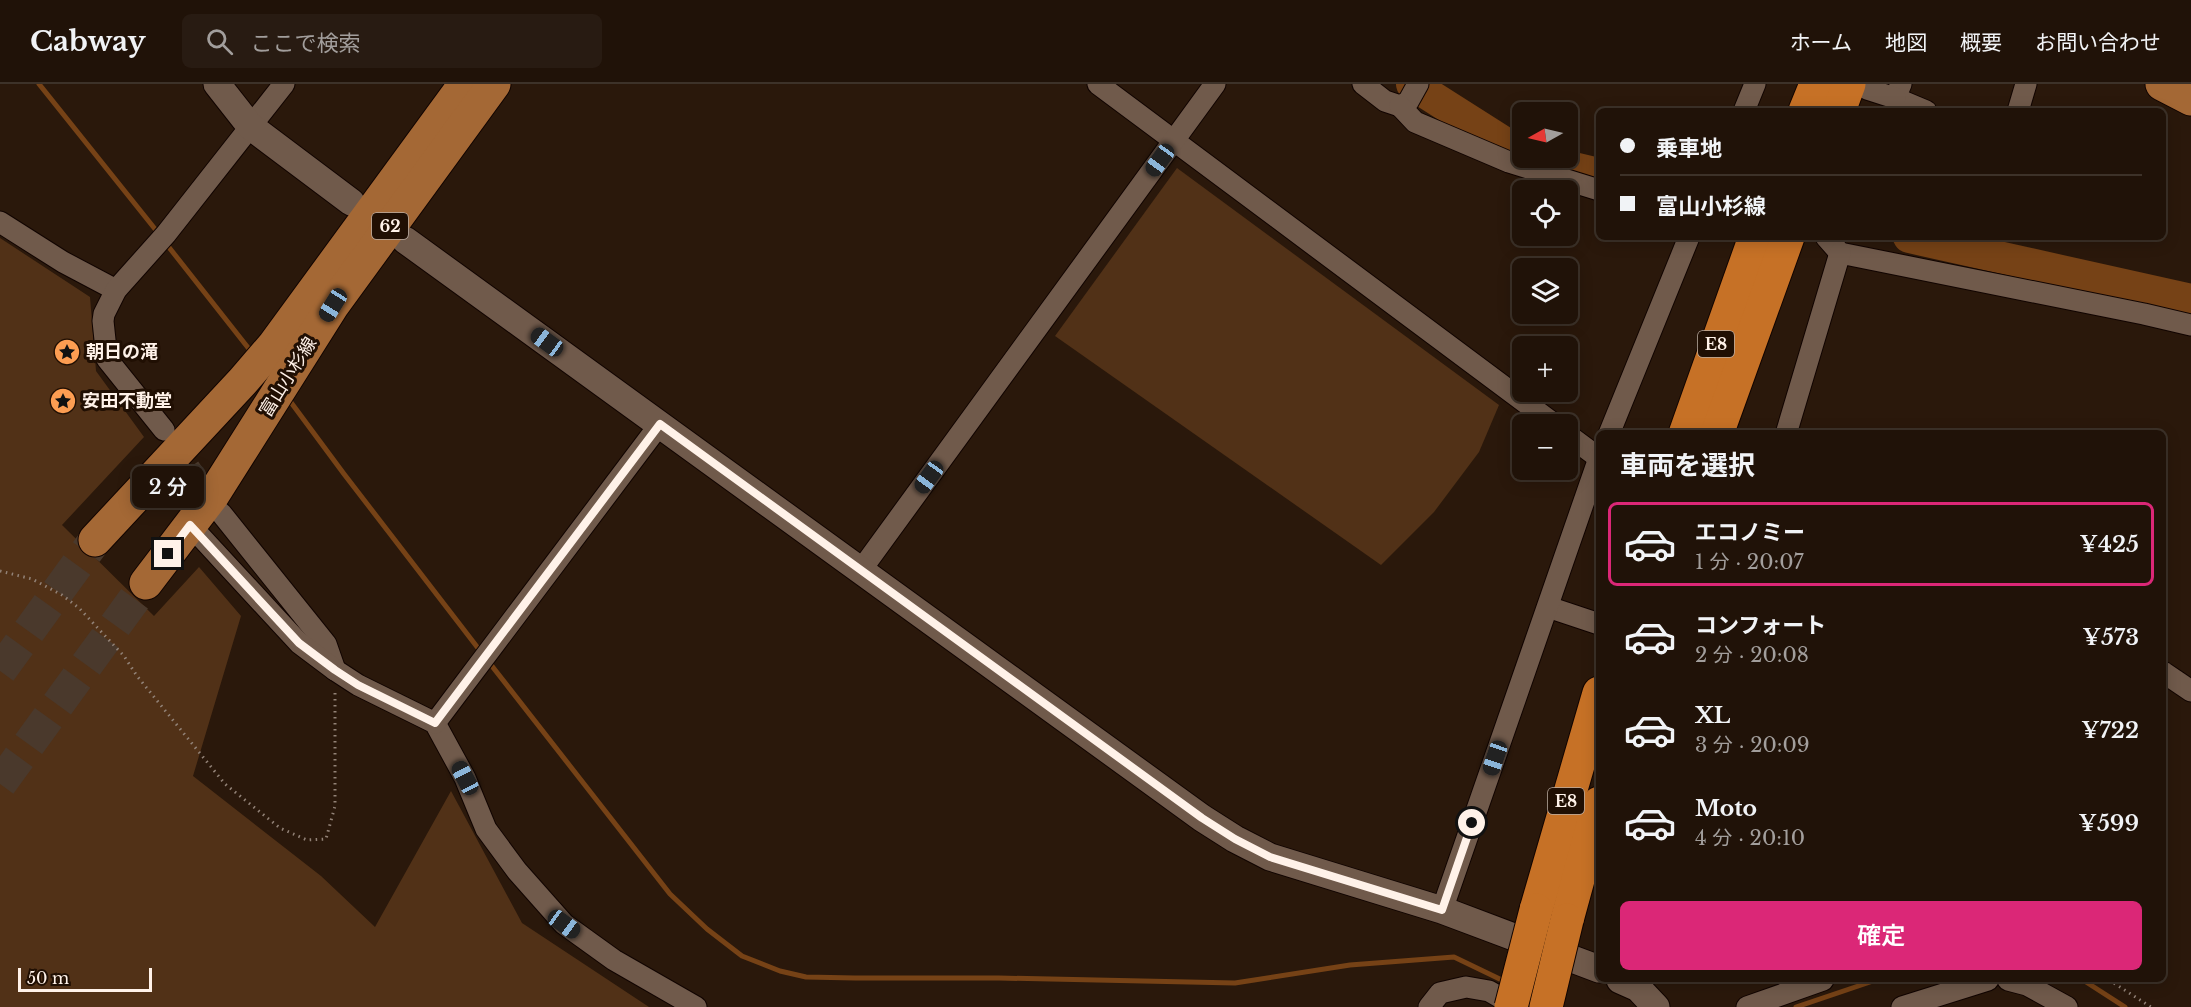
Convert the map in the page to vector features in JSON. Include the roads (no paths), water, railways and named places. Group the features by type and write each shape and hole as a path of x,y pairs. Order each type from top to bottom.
{"highway":[{"path":"1806,108 1816,84"},
{"path":"1841,108 1858,87"},
{"name":"E8","path":"1687,430 1767,248"},
{"name":"E8","path":"1718,430 1767,248"},
{"name":"E8","path":"1511,1007 1536,910 1596,703"},
{"name":"E8","path":"1546,1007 1596,814"}],"main road":[{"name":"富山小杉線","path":"95,540 274,345 465,84"},
{"name":"富山小杉線","path":"146,583 213,495 333,305 494,84"},
{"path":"2162,84 2191,99"}],"street":[{"path":"217,84 250,126 351,202"},
{"path":"164,430 107,358 103,321 116,290 160,241 284,84"},
{"path":"1098,84 1541,414"},
{"path":"861,570 1215,84"},
{"path":"1363,84 1385,101 1409,97 1415,122 1509,162 1596,189"},
{"path":"1745,108 1755,84"},
{"path":"2019,108 2026,84"},
{"path":"1858,87 1898,91 1922,108"},
{"path":"0,222 63,262 116,290"},
{"path":"405,240 1202,818 1235,839 1270,857 1442,910 1596,968"},
{"path":"1611,430 1688,240"},
{"path":"1829,240 1840,253 2132,311 2191,325"},
{"path":"1795,430 1840,253"},
{"path":"435,723 660,424"},
{"path":"1578,442 1596,456"},
{"path":"1442,910 1596,467"},
{"path":"221,513 326,644 335,670"},
{"path":"190,525 299,643 358,685 435,723 465,778 486,829 517,871 564,924 614,960 696,1007"},
{"path":"1548,607 1596,623"},
{"path":"2166,674 2191,691"},
{"path":"1624,982 1638,988 1656,1007"},
{"path":"1747,1007 1817,982"},
{"path":"1902,1007 1982,982"},
{"path":"2015,982 2027,985 2067,1007"},
{"path":"1429,1007 1440,993 1466,987 1489,991 1517,1007"}],"waterway":[{"path":"39,84 159,234"},
{"path":"1412,84 1512,148"},
{"path":"1574,168 1596,173"},
{"path":"1922,240 2191,300"},
{"path":"164,241 253,354"},
{"path":"287,397 481,652"},
{"path":"488,661 670,894 707,929 742,956 780,971 806,977 1235,983 1350,965 1454,957 1508,983"},
{"path":"1796,1007 1870,982"},
{"path":"2086,982 2125,1007"}],"tunnel":[{"path":"172,442 216,506"},
{"path":"0,671 95,540"},
{"path":"0,784 146,583"}],"place":[{"name":"朝日の滝","path":"67,352"},
{"name":"安田不動堂","path":"63,401"}]}
